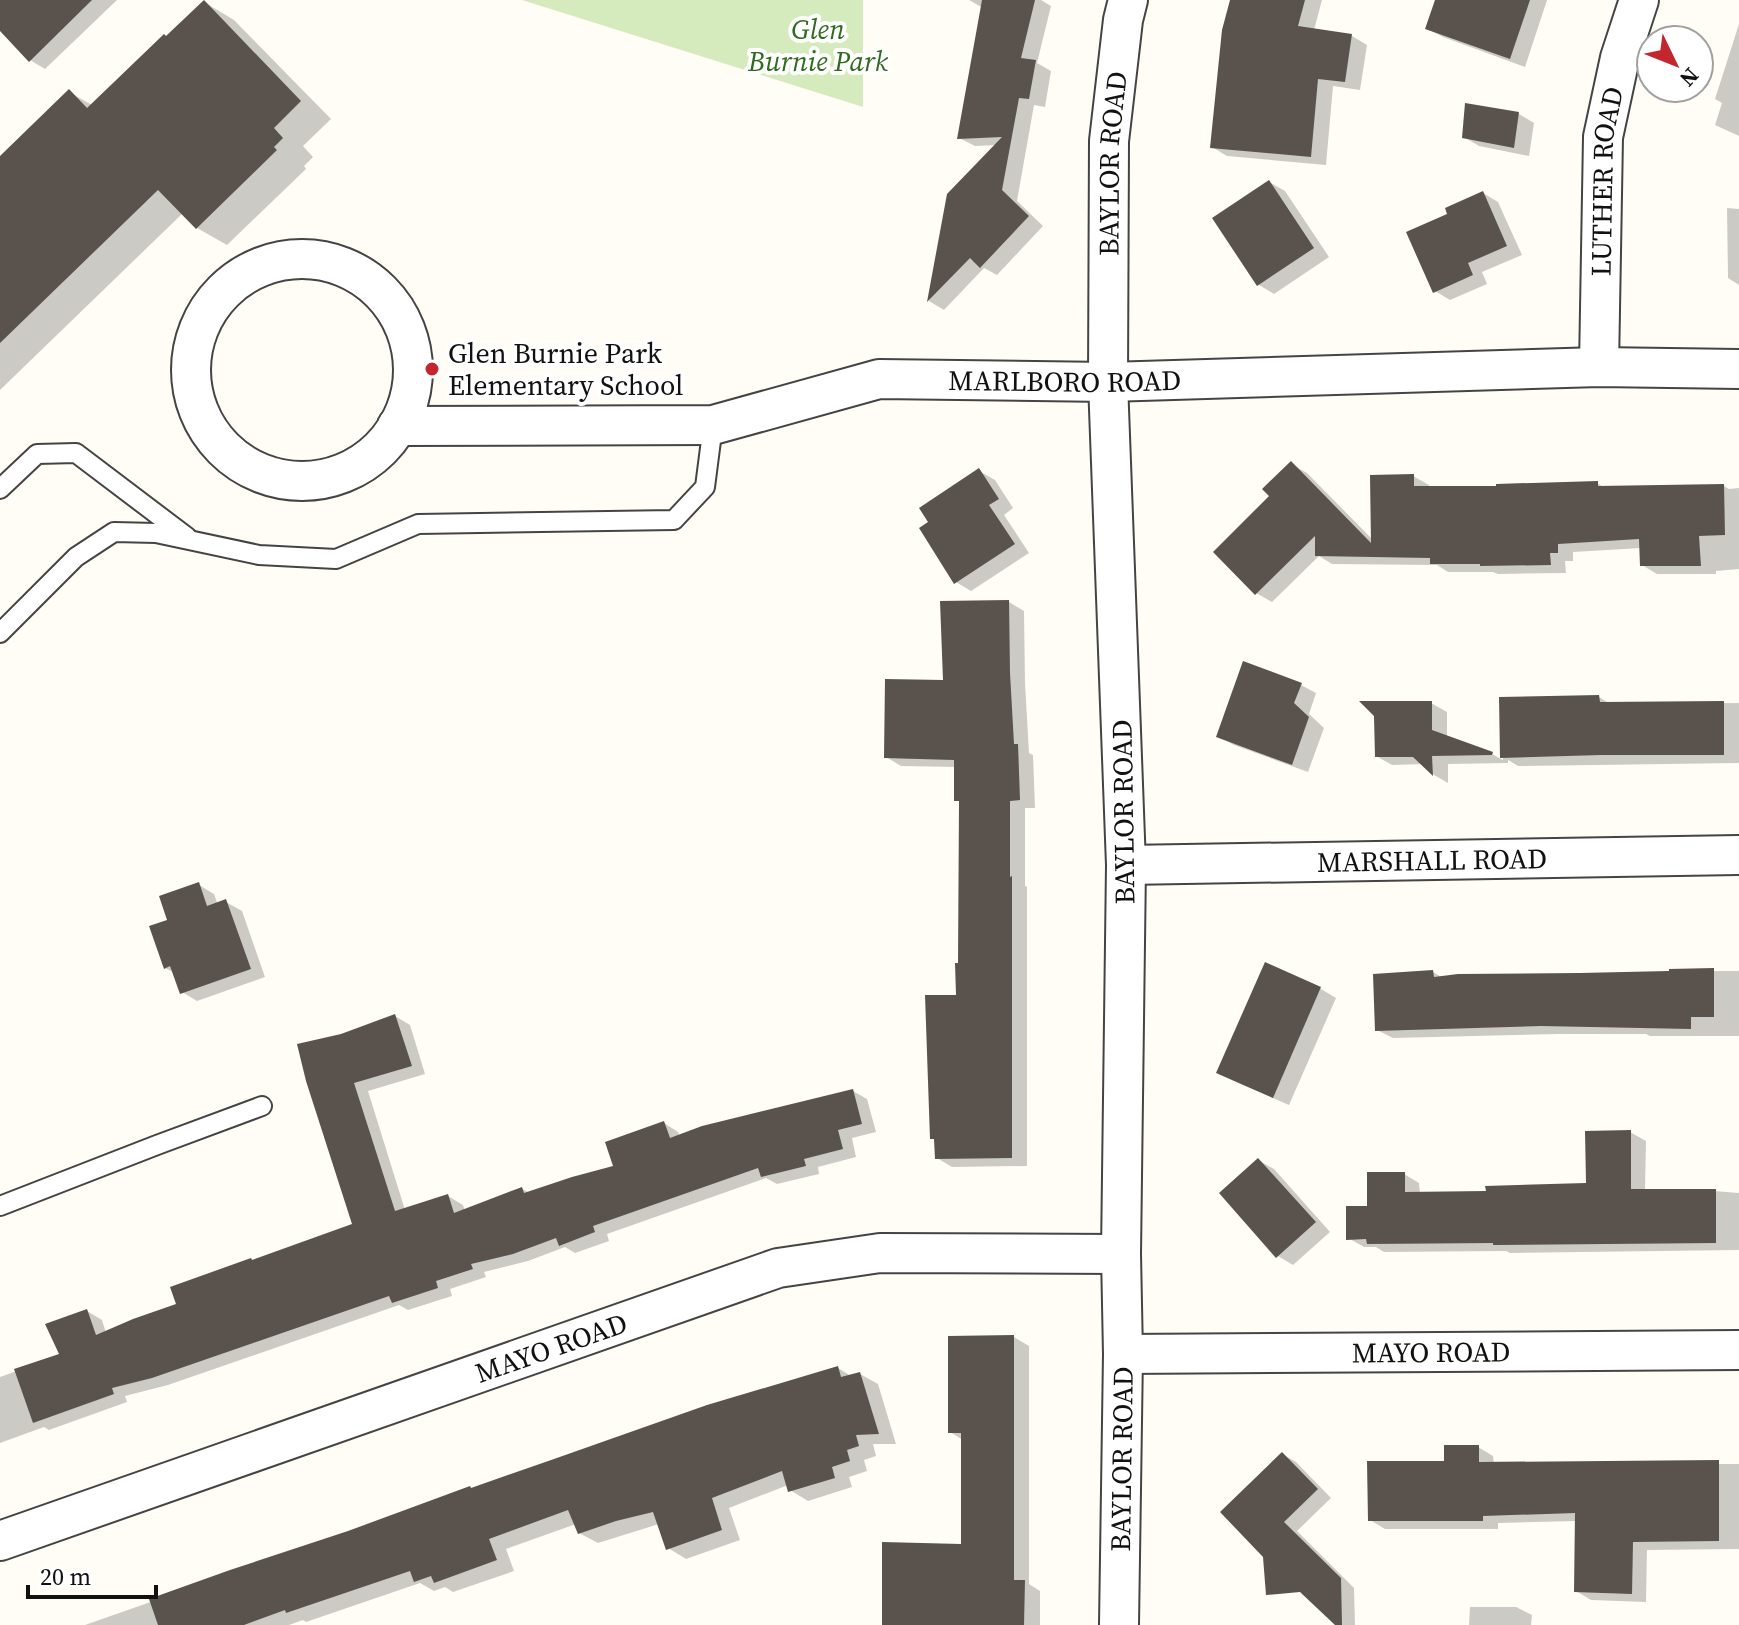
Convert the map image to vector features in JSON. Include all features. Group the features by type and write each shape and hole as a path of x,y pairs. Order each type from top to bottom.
{"street":[{"name":"BAYLOR ROAD","path":"1119,1625 1126,865 1108,382 1109,141 1128,0"},
{"name":"LUTHER ROAD","path":"1599,367 1603,137 1620,58 1639,0"},
{"path":"312,259 339,265 364,278 385,296 401,319 410,345 413,373 408,400 397,426 381,448 359,465 333,476 305,481 277,478 251,469 228,454 210,433 197,408 191,381 192,353 200,326 214,302 234,282 258,268 285,260 312,259"},
{"name":"MARLBORO ROAD","path":"397,426 713,425 879,379 1108,382 1599,367 1739,369"},
{"name":"MARSHALL ROAD","path":"1126,865 1739,855"},
{"name":"MAYO ROAD","path":"0,1541 778,1268 880,1253 1121,1254"},
{"name":"MAYO ROAD","path":"1123,1354 1739,1350"}],"lane":[{"path":"0,633 76,557 114,532 156,533 259,555 336,559 418,524 674,520 705,487 713,425"},
{"path":"0,489 37,454 76,453 193,541"},
{"path":"0,1206 262,1106"}],"green space":[{"name":"Glen Burnie Park","path":"522,0 863,0 863,107 844,101"}],"building":[{"path":"0,0 92,0 29,62 0,31"},
{"path":"204,0 301,101 274,128 283,138 274,147 277,150 196,229 158,190 0,343 0,156 69,89 87,108"},
{"path":"982,0 1035,0 1021,58 1036,60 1029,99 1019,98 1002,190 1029,216 980,268 970,258 927,302 947,194 1002,137 957,139"},
{"path":"1230,0 1305,0 1298,26 1352,34 1345,82 1318,79 1311,157 1210,148 1222,30"},
{"path":"1435,0 1530,0 1510,59 1425,29"},
{"path":"1465,103 1519,112 1514,148 1462,138"},
{"path":"1269,180 1314,248 1257,286 1212,218"},
{"path":"1483,191 1507,246 1468,263 1473,275 1433,293 1406,232 1447,214 1445,208"},
{"path":"1291,461 1371,543 1370,475 1414,474 1414,486 1598,481 1598,486 1724,484 1725,535 1699,536 1701,566 1640,566 1639,539 1558,544 1558,553 1550,553 1551,565 1480,566 1430,564 1430,558 1315,556 1315,536 1255,595 1213,552 1269,496 1262,489"},
{"path":"979,468 999,499 989,505 1015,544 954,584 919,528 928,522 919,508"},
{"path":"1009,600 1010,673 1014,744 1018,744 1020,800 1010,801 1012,1158 935,1159 934,1139 930,1139 925,995 956,995 959,801 954,801 954,760 884,758 885,679 943,680 940,601"},
{"path":"1243,661 1302,683 1294,703 1309,717 1292,765 1216,737"},
{"path":"1599,695 1600,702 1724,701 1724,755 1500,758 1499,697"},
{"path":"1359,701 1432,701 1432,730 1493,752 1492,755 1432,756 1433,776 1413,757 1375,757 1374,716"},
{"path":"199,882 207,906 226,899 251,969 180,994 170,966 164,969 149,926 167,920 159,896"},
{"path":"1265,962 1321,987 1273,1098 1216,1073"},
{"path":"1714,968 1714,1017 1691,1017 1691,1029 1541,1026 1375,1031 1373,974 1433,970 1434,977"},
{"path":"395,1014 412,1066 354,1083 395,1211 448,1194 454,1213 522,1187 524,1193 613,1166 605,1142 664,1121 670,1138 702,1126 853,1089 862,1124 838,1130 843,1149 804,1159 806,1166 761,1177 758,1168 593,1226 595,1232 559,1246 556,1238 513,1254 471,1264 473,1269 436,1281 438,1288 392,1303 389,1296 152,1378 112,1388 114,1394 33,1423 14,1369 59,1354 45,1324 87,1309 96,1335 176,1304 170,1287 352,1224 297,1044 341,1034"},
{"path":"1631,1130 1631,1189 1716,1189 1716,1243 1367,1244 1366,1239 1346,1240 1346,1206 1367,1206 1367,1172 1405,1172 1405,1192 1486,1191 1485,1186 1586,1183 1585,1131"},
{"path":"1258,1158 1316,1222 1276,1258 1219,1193"},
{"path":"1014,1335 1014,1580 1025,1580 1024,1625 882,1625 882,1542 961,1544 961,1433 948,1433 948,1336"},
{"path":"838,1366 841,1377 860,1372 879,1434 856,1435 859,1446 847,1450 850,1461 832,1467 835,1478 788,1492 782,1471 712,1498 722,1530 666,1550 653,1512 578,1534 568,1510 489,1539 497,1560 434,1583 431,1576 414,1582 410,1571 244,1625 158,1625 149,1599 707,1405"},
{"path":"1444,1445 1479,1445 1479,1462 1719,1460 1719,1541 1633,1542 1632,1594 1574,1592 1575,1513 1483,1516 1483,1521 1368,1521 1367,1461 1444,1461"},
{"path":"1282,1452 1318,1489 1284,1522 1341,1578 1342,1625 1335,1625 1300,1592 1266,1595 1263,1557 1220,1512"}],"place":[{"name":"Glen Burnie Park Elementary School","path":"432,369"}]}
